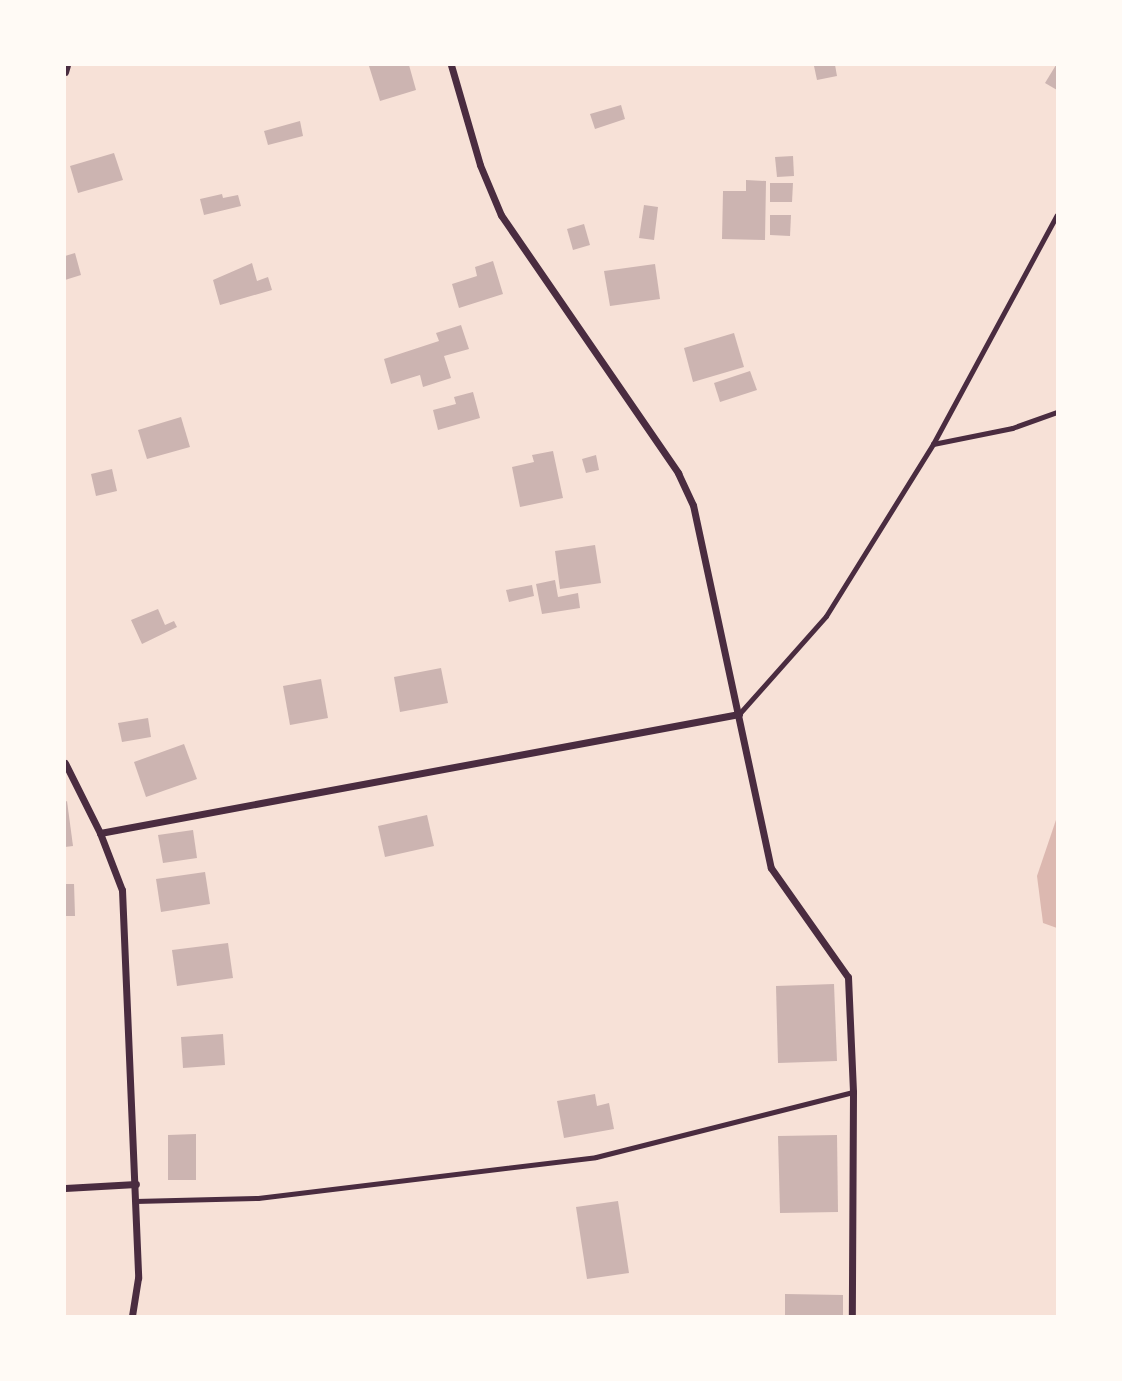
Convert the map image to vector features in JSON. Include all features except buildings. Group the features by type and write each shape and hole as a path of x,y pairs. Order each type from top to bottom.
{"street":[{"path":"65,72 67,65"},
{"path":"451,65 480,165 501,215 678,473 694,505 771,867 848,977 853,1092 852,1316"},
{"path":"100,833 739,714"},
{"path":"65,763 100,833 122,890 136,1184 138,1278 132,1316"},
{"path":"65,1188 136,1184"}],"lane":[{"path":"739,714 827,616 933,444 1057,215"},
{"path":"933,444 1012,428 1057,412"},
{"path":"135,1201 258,1198 596,1157 853,1092"}],"shaded area":[{"path":"1057,817 1057,928 1043,923 1037,876"}]}
